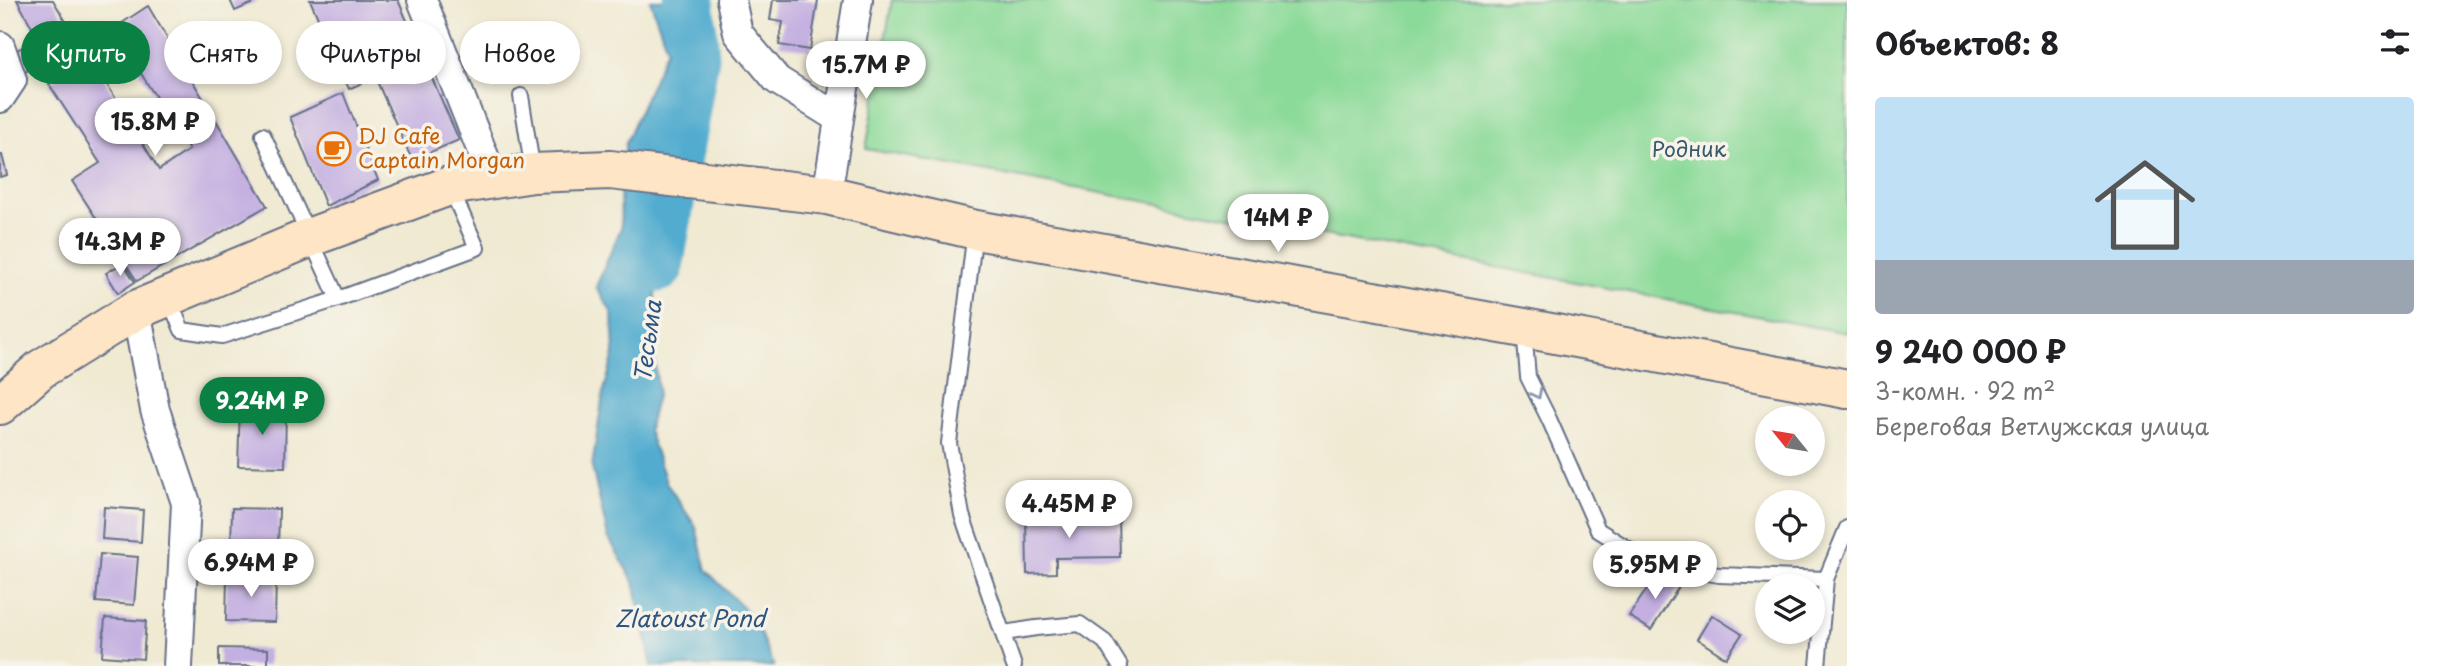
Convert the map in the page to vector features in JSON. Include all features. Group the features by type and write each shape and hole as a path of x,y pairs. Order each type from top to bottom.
{"main road":[{"path":"0,405 41,369 152,303 311,237 449,186 533,173 610,170 827,195 976,230 1847,389"}],"street":[{"path":"422,0 493,179"},
{"path":"731,0 738,33 777,80 838,118"},
{"path":"827,195 858,0"},
{"path":"0,46 12,80 0,98"},
{"path":"152,303 155,410 186,503 178,666"}],"lane":[{"path":"521,96 533,173"},
{"path":"263,135 338,299"},
{"path":"152,303 182,330 222,336 338,299 477,248 449,186"},
{"path":"976,230 949,443 962,515 1014,666"},
{"path":"1524,328 1528,377 1598,530 1651,563 1719,575 1826,579"},
{"path":"1818,666 1826,579 1847,528"},
{"path":"1004,634 1080,624 1104,642 1120,666"}],"green space":[{"name":"Родник","path":"892,0 1847,0 1847,333 866,149"}],"water":[{"name":"Zlatoust Pond","path":"650,0 690,0 696,14 685,94 675,131 669,192 668,248 657,284 651,323 658,392 648,430 667,484 696,527 706,570 754,619 774,666 652,666 634,582 608,537 592,467 603,394 614,354 612,313 596,287 621,228 620,179 626,142 667,49"}],"building":[{"path":"17,0 53,0 66,21 29,21"},
{"path":"230,0 260,0 235,11"},
{"path":"310,0 398,0 407,21 319,21"},
{"path":"773,0 818,0 810,50 779,45 783,22 770,20"},
{"path":"148,6 164,33 164,84 194,84 267,206 137,281 72,181 100,163 49,84 107,84 159,170 189,150 148,84 150,84 150,21 125,21"},
{"path":"21,48 21,66 12,53"},
{"path":"347,84 360,84 349,89"},
{"path":"378,84 435,84 459,140 412,160"},
{"name":"DJ Cafe Captain Morgan","path":"343,93 378,180 326,206 290,117"},
{"path":"0,155 7,175 0,177"},
{"path":"123,263 135,282 118,293 106,273"},
{"path":"240,406 286,407 285,467 238,466"},
{"path":"104,507 143,510 141,542 102,539"},
{"path":"232,508 279,509 278,551 231,550"},
{"path":"1026,514 1056,514 1056,518 1119,517 1120,557 1056,558 1056,573 1027,574"},
{"path":"100,554 138,557 134,605 96,602"},
{"path":"1659,571 1680,585 1651,630 1629,616"},
{"path":"227,576 276,577 275,622 226,621"},
{"path":"1712,615 1742,634 1726,658 1697,639"},
{"path":"105,618 146,621 143,659 102,656"},
{"path":"219,648 268,649 268,666 219,666"}],"waterway":[{"name":"Тесьма","path":"658,267 694,56 689,0"}],"place":[{"name":"DJ Cafe Captain Morgan","path":"334,149"}]}
